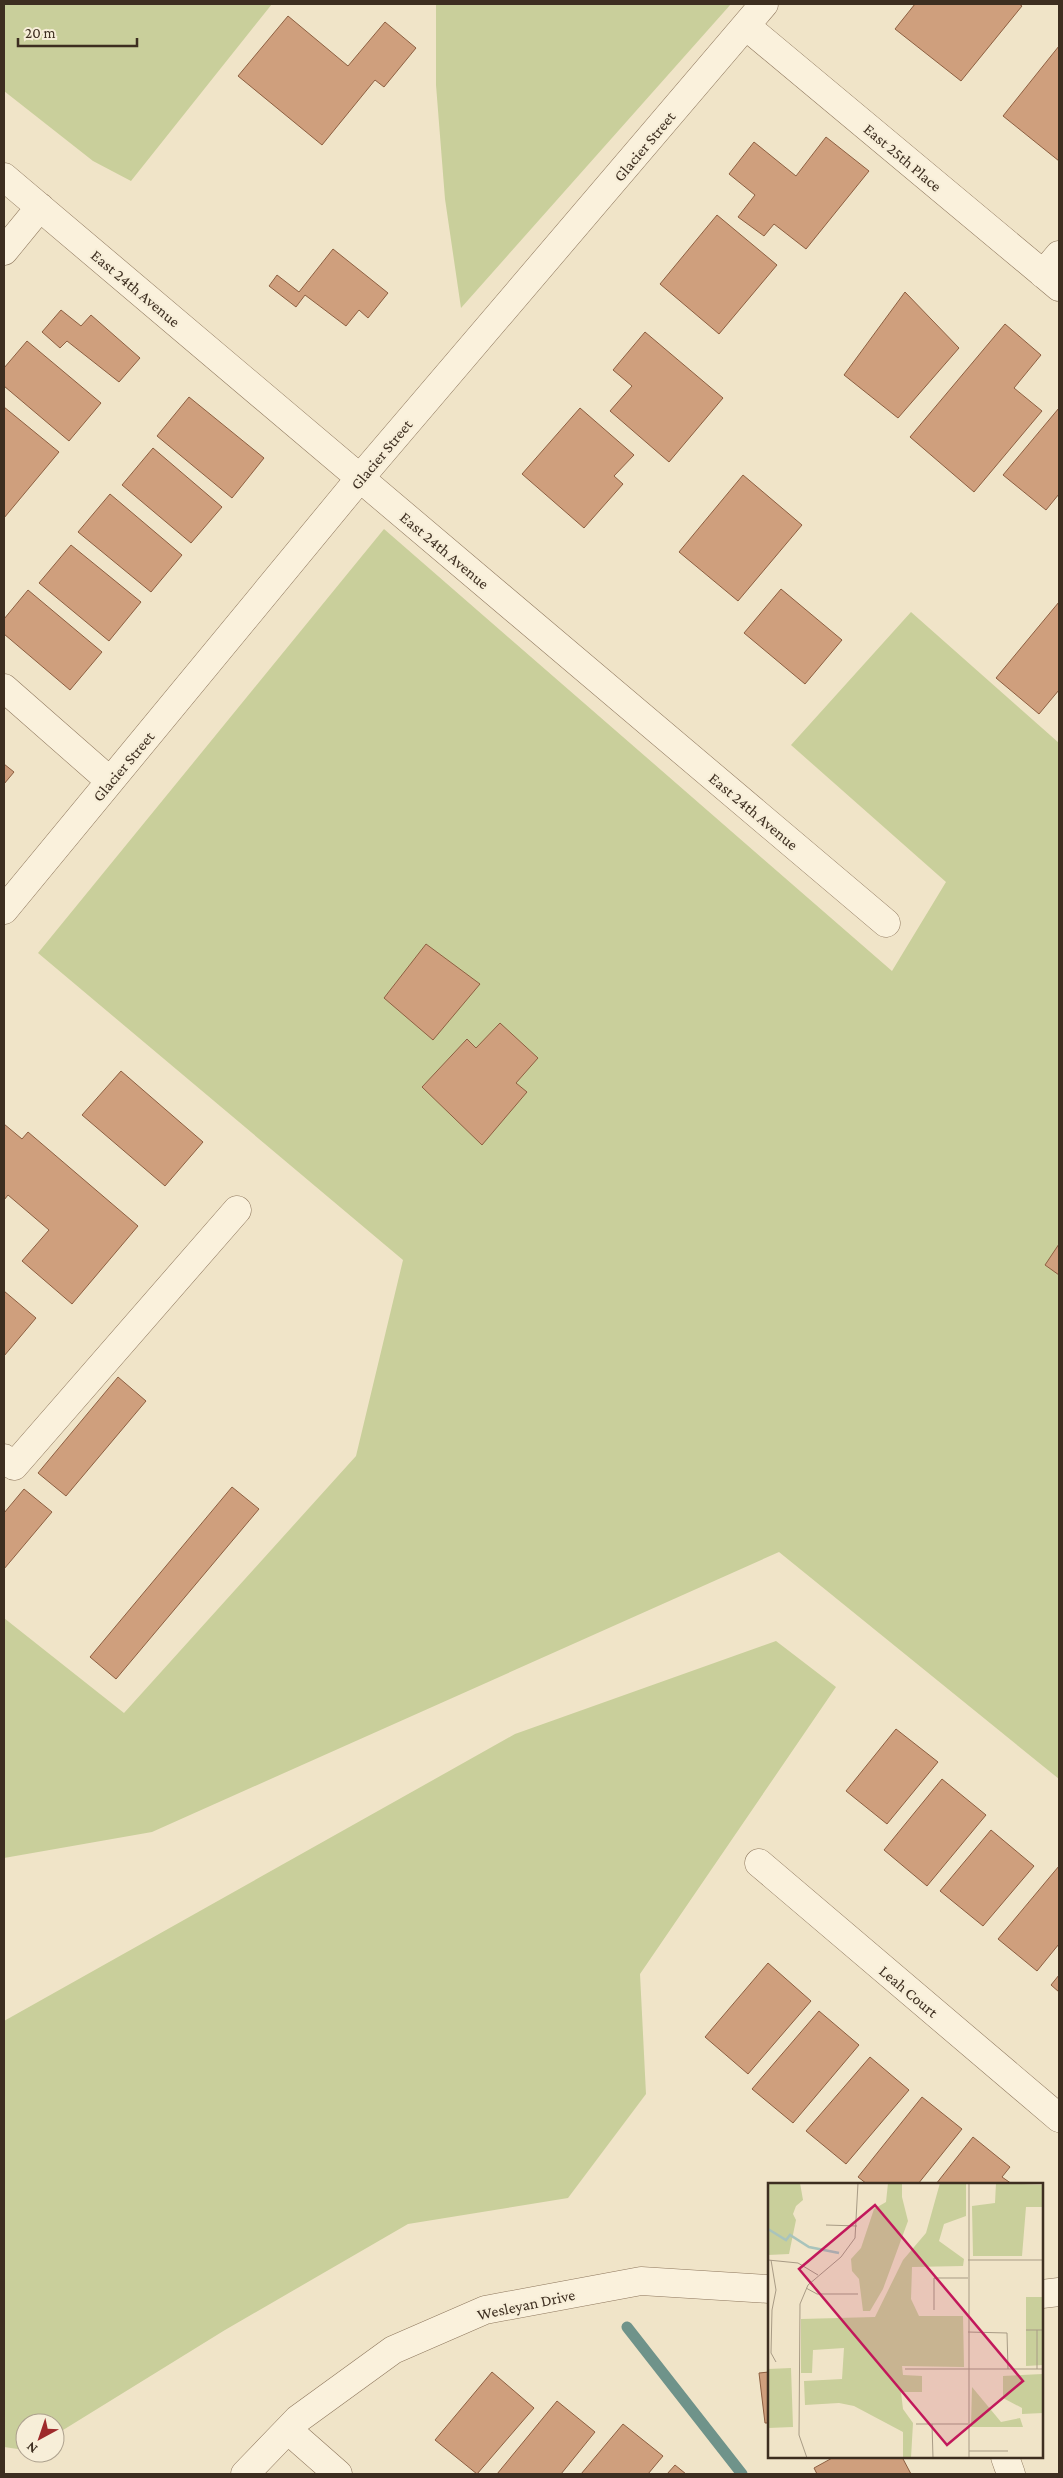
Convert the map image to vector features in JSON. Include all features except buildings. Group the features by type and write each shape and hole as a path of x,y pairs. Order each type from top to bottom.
{"street":[{"name":"Glacier Street","path":"4,910 360,478 764,4"},
{"name":"East 25th Place","path":"746,26 1054,272"},
{"name":"East 24th Avenue","path":"4,177 886,923"},
{"path":"4,251 40,207"},
{"path":"4,688 110,781"},
{"path":"7,1467 237,1210"},
{"name":"Leah Court","path":"759,1863 1059,2118"},
{"name":"Wesleyan Drive","path":"246,2474 298,2420 393,2350 485,2310 641,2281 768,2289"},
{"path":"1043,2294 1059,2292"},
{"path":"288,2430 338,2474"},
{"path":"1005,2458 1011,2474"}],"green space":[{"path":"4,4 272,4 131,181 93,161 4,91"},
{"path":"436,4 731,4 461,308 445,199 436,85"},
{"path":"384,529 892,971 946,882 791,745 911,612 1059,743 1059,1779 779,1552 152,1832 4,1858 4,1618 124,1713 356,1456 403,1260 38,953"},
{"path":"776,1641 836,1687 640,1974 646,2094 568,2198 408,2224 225,2330 65,2429 65,2413 15,2413 15,2449 4,2447 4,2021 515,1734"}],"waterway":[{"path":"627,2327 742,2474"}]}
